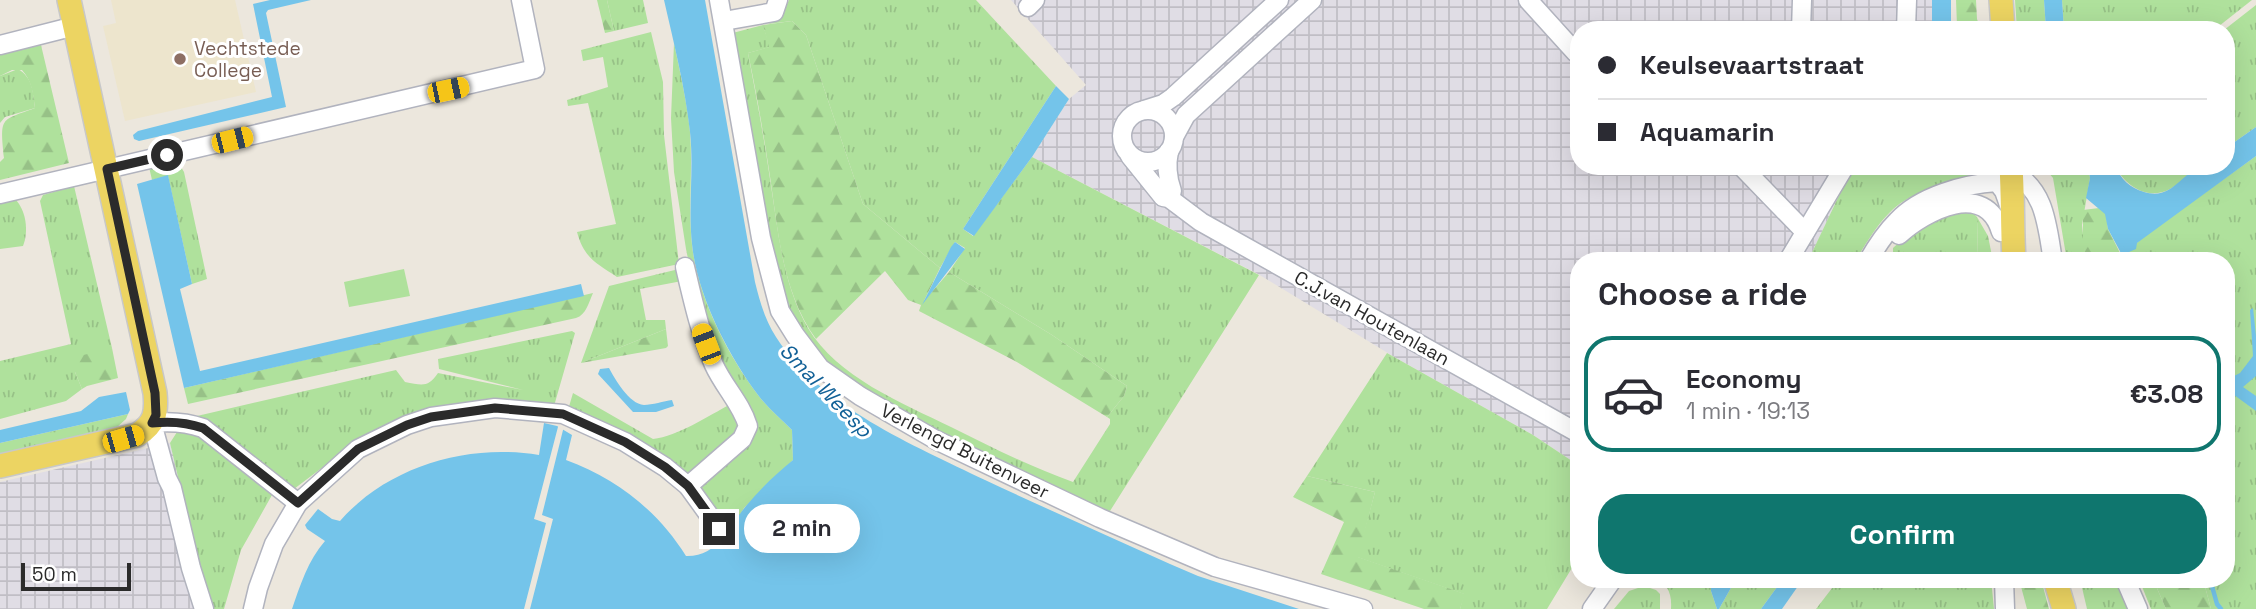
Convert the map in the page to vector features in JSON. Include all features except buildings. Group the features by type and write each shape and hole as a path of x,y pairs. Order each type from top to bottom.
{"main road":[{"path":"0,466 137,435 152,423 156,415 155,393 69,0"},
{"path":"1994,0 1997,21"},
{"path":"1999,21 2001,0"},
{"path":"2004,175 2006,222 2004,252"},
{"path":"2006,222 2012,252"},
{"path":"2058,588 2064,609"},
{"path":"2066,588 2072,609"}],"street":[{"path":"0,194 535,69 521,0"},
{"name":"Verlengd Buitenveer","path":"719,0 761,238 780,311 820,368 860,396 936,440 1100,519 1215,567 1363,609"},
{"path":"724,22 774,12 778,0"},
{"path":"1278,0 1173,97 1163,104 1130,116 1122,129 1122,144 1130,156 1143,162 1158,160 1172,144 1186,114 1312,0"},
{"path":"1528,0 1570,46"},
{"path":"1801,21 1802,0"},
{"path":"1906,21 1907,0"},
{"path":"0,45 75,26"},
{"path":"1144,110 1152,110 1165,117 1173,129 1167,168 1172,191 1170,198"},
{"name":"C.J.van Houtenlaan","path":"1130,156 1163,197 1170,198 1201,222 1570,429"},
{"path":"1750,175 1805,232"},
{"path":"1793,252 1840,175"},
{"path":"1874,252 1898,219 1912,209 1957,188 1995,175"},
{"path":"2018,175 2040,199 2051,252"},
{"path":"1886,252 1911,224 1948,206 1962,203 1985,208 1998,222 2006,222"},
{"path":"685,267 697,319 715,368 743,410 748,426 742,439 688,486"},
{"path":"253,609 274,544 298,503 358,449 407,425 431,417 495,408 563,414 625,442 665,467 688,486 719,529"},
{"path":"204,609 152,423 191,424 203,428 298,503"},
{"path":"167,478 166,490 194,609"},
{"path":"1581,609 1592,588"},
{"path":"1592,609 1607,588"},
{"path":"2004,588 2005,609"},
{"path":"2129,588 2138,609"}],"shaded area":[{"name":"Vechtstede College","path":"111,0 235,0 256,92 125,121 103,26 116,23"},
{"path":"1011,0 1932,0 1932,21 1570,21 1570,175 1849,175 1812,252 1570,252 1570,460 1533,435 1396,358 1258,274 1032,157 1069,99 1086,85"},
{"path":"170,443 209,609 0,609 0,482"}],"green space":[{"path":"597,0 607,0 614,31 605,33"},
{"path":"607,0 643,0 648,23 614,31"},
{"path":"789,0 976,0 1056,86 963,229 973,236 1032,157 1259,275 1110,511 1064,497 835,381 777,307 725,35 763,25 770,47 748,53 782,255 799,311 820,345 836,361 853,375 892,398 1011,456 1073,482 1110,424 1107,417 1124,396 1127,386 1052,335 949,272 965,248 955,242 940,268 863,204 806,35 792,21 768,24 781,18"},
{"path":"1956,0 1976,0 1978,21 1957,21"},
{"path":"2015,0 2044,0 2045,21 2016,21"},
{"path":"2062,0 2252,0 2225,21 2063,21"},
{"path":"2256,5 2256,127 2235,142 2235,21"},
{"path":"792,21 806,35 863,204 940,268 924,301 949,272 1052,335 1127,386 1124,396 1107,417 1015,361 919,311 921,305 908,300 885,271 816,339 795,300 783,258 748,53 769,47 763,25"},
{"path":"651,32 663,82 664,135 679,264 617,277 587,254 577,232 616,224 588,103 568,106 567,100 608,87 603,57 583,61 581,50"},
{"path":"674,43 690,132 691,231 700,285 735,362 762,400 792,430 793,460 744,508 731,530 701,490 750,438 721,370 697,303 686,249 674,172 671,118"},
{"path":"41,45 69,163 0,180 5,122 15,115 35,108 30,83 22,70 12,70 0,76 0,55"},
{"path":"18,69 29,81 35,108 5,117 0,123 0,76"},
{"path":"2256,156 2256,609 2211,609 2205,588 2235,588 2235,252 2125,252 2229,175 2235,175 2235,171"},
{"path":"170,162 181,167 184,172 207,279 192,284 168,176 152,180 149,167"},
{"path":"1849,175 1974,175 1959,183 1919,194 1900,203 1878,226 1861,252 1812,252"},
{"path":"2050,175 2090,175 2082,225 2085,252 2065,252"},
{"path":"2121,175 2190,175 2170,189 2154,193 2138,190"},
{"path":"74,186 112,348 75,372 82,389 66,401 0,419 0,361 71,344 40,201 43,195"},
{"path":"15,199 24,215 25,240 23,246 0,249 0,203"},
{"path":"2099,208 2106,214 2108,229 2120,252 2085,252 2083,210"},
{"path":"1953,211 1972,212 1977,217 1978,252 1893,252 1893,248 1918,225"},
{"path":"1977,217 1988,236 1991,252 1978,252"},
{"path":"404,269 410,296 349,307 344,282"},
{"path":"679,269 682,281 640,289 646,320 665,320 666,329 581,363 609,286"},
{"path":"593,293 585,311 576,318 188,404 184,388"},
{"path":"666,329 666,348 581,363"},
{"path":"572,331 575,333 554,406 498,398 439,406 395,421 356,442 294,489 197,416 396,370 405,382 416,384 428,383 438,373 523,390 439,369 438,359"},
{"path":"112,348 118,378 82,389 71,358"},
{"path":"1387,353 1533,435 1570,460 1570,571 1547,609 1460,609 1464,594 1357,557 1375,492 1307,476"},
{"path":"573,393 653,439 683,430 731,404 740,429 698,472 686,476 568,410"},
{"path":"128,414 116,428 0,459 0,443"},
{"path":"177,432 197,433 272,495 241,550 224,609 209,609 170,443"},
{"path":"1307,476 1375,492 1358,557 1465,594 1460,609 1424,609 1321,574 1344,522 1293,497"},
{"path":"1638,588 1656,590 1660,594 1660,609 1614,609 1629,591"},
{"path":"1667,588 1711,588 1717,609 1671,609"},
{"path":"1731,588 1776,588 1761,609 1719,609"},
{"path":"1832,588 1992,588 1994,609 1816,609"},
{"path":"2021,588 2043,588 2049,609 2027,609"},
{"path":"2082,588 2119,588 2128,609 2087,609"},
{"path":"2143,588 2157,588 2166,609 2151,609"},
{"path":"2157,588 2205,588 2211,609 2166,609"}],"water":[{"path":"270,0 311,0 268,10 266,13 286,107 139,141 134,139 133,135 138,131 272,97 253,4"},
{"path":"664,0 705,0 755,282 766,317 776,337 795,362 843,404 870,422 928,453 1198,576 1299,609 292,609 309,565 325,541 305,525 318,509 340,521 359,502 381,486 405,473 457,456 512,452 539,455 544,423 557,426 572,435 566,460 602,476 634,498 662,525 686,556 697,555 715,546 746,506 793,460 792,430 762,400 736,362 716,324 700,283 691,230 691,146 688,115"},
{"path":"1932,0 1951,0 1951,21 1932,21"},
{"path":"2044,0 2062,0 2063,21 2045,21"},
{"path":"1056,86 1069,99 1032,157 974,236 963,229"},
{"path":"2256,127 2256,156 2235,171 2235,142"},
{"path":"168,175 192,284 180,289 200,371 581,284 584,296 184,388 137,184"},
{"path":"2090,175 2121,175 2134,188 2154,194 2170,189 2188,175 2230,175 2137,243 2136,249 2129,252 2120,252 2108,229 2105,214 2086,198"},
{"path":"955,242 965,249 922,305 951,247"},
{"path":"2253,308 2256,336 2256,376 2243,387 2256,396 2256,411 2235,396 2235,376 2253,356 2250,310"},
{"path":"609,368 623,390 638,404 672,400 674,406 656,412 633,412 598,374 600,369"},
{"path":"126,392 130,410 128,414 0,443 0,430 81,411 99,397"},
{"path":"1711,588 1731,588 1719,609"},
{"path":"1776,588 1797,588 1782,609 1761,609"}],"pier":[{"path":"559,423 564,426 542,515 553,519 530,609 524,609 546,523 534,519"}],"waterway":[{"path":"2122,248 2123,252"},
{"path":"2213,588 2221,609"}],"place":[{"name":"Vechtstede College","path":"180,59"}],"route":[{"path":"167,155 107,169 155,393 156,415 152,423 191,424 203,428 298,503 358,449 407,425 431,417 495,408 563,414 625,442 665,467 688,486 719,529"}],"water label":[{"name":"Smal Weesp","path":"826,390"}]}
